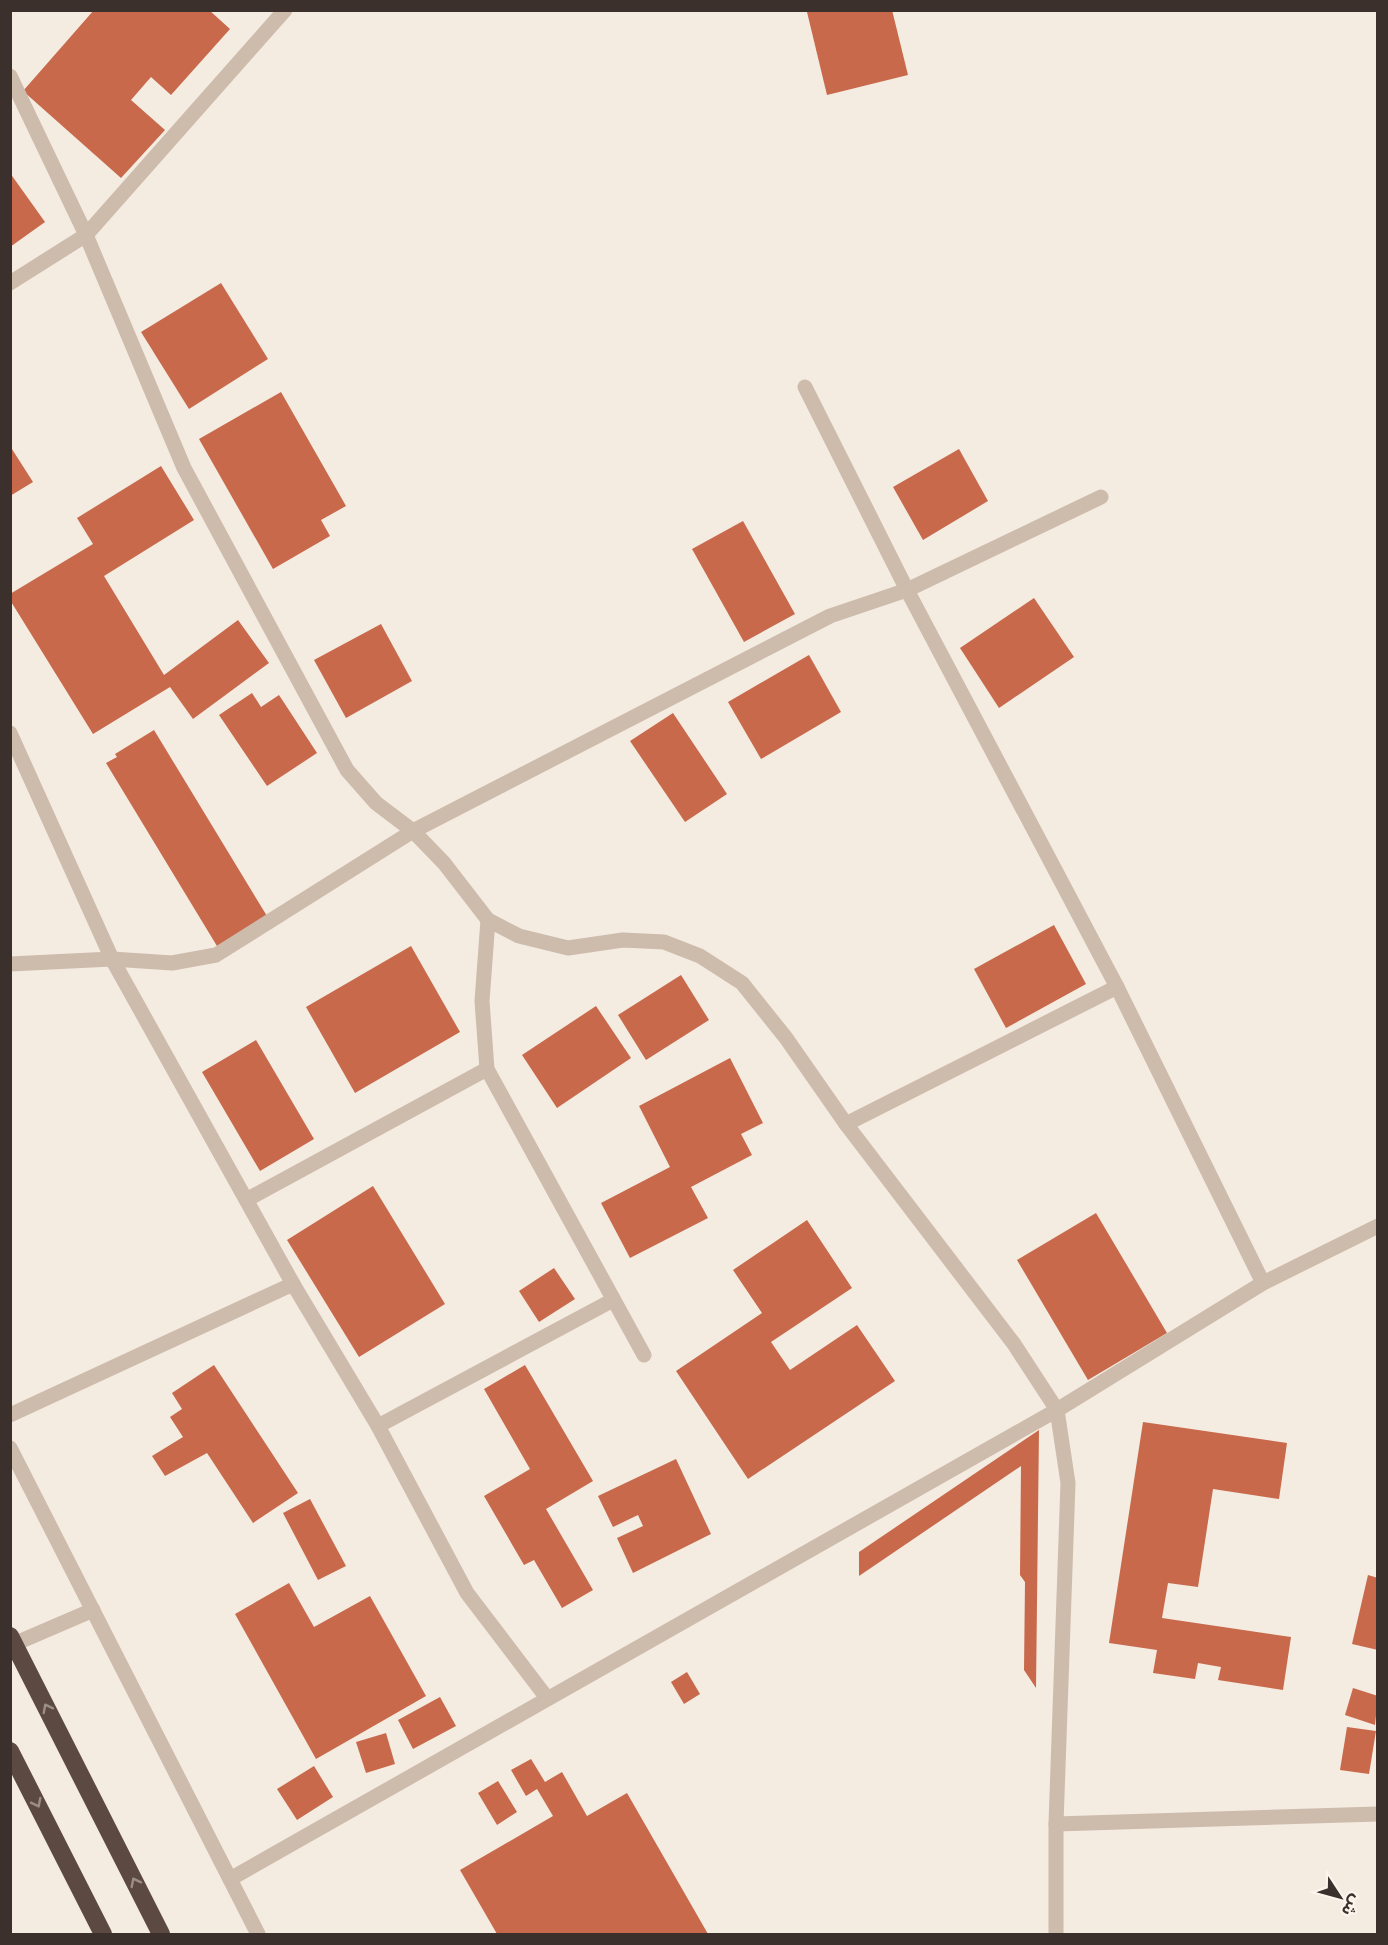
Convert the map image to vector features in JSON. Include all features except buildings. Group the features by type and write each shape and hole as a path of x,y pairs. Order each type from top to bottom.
{"highway":[{"path":"13,1640 161,1935"},
{"path":"10,1751 104,1935"}],"street":[{"path":"10,283 86,235 285,10"},
{"path":"10,76 86,235 184,468 341,760 376,803 412,831 444,863 488,920 519,936 568,948 623,940 664,942 700,956 742,982 786,1038 846,1124 1014,1344 1057,1410 1068,1484 1056,1824 1056,1935"},
{"path":"805,387 907,590 1118,987 1263,1282"},
{"path":"10,964 112,959 172,963 216,955 412,831 830,616 907,590 1101,497"},
{"path":"10,733 112,959 248,1199 293,1284 378,1426 467,1593 547,1698"},
{"path":"488,920 482,1000 487,1069 644,1355"},
{"path":"846,1124 1118,987"},
{"path":"248,1199 487,1069"},
{"path":"230,1879 1057,1410 1263,1282 1377,1226"},
{"path":"10,1415 293,1284"},
{"path":"378,1426 613,1300"},
{"path":"10,1448 258,1935"},
{"path":"13,1640 93,1610"},
{"path":"1056,1824 1377,1815"}]}
